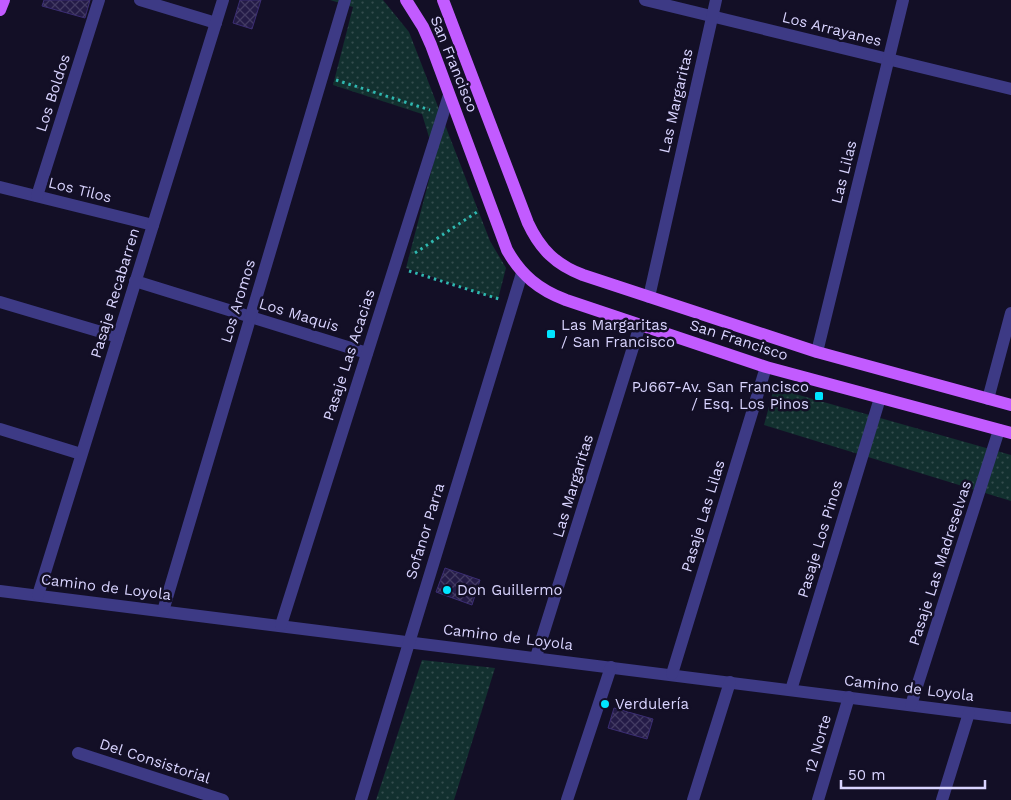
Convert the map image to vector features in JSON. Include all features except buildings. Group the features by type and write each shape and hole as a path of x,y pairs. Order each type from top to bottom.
{"main road":[{"path":"0,10 4,0"},
{"name":"San Francisco","path":"406,0 424,27 507,250 522,273 542,289 554,296 766,367 1005,432"},
{"name":"San Francisco","path":"443,0 528,223 540,246 559,264 571,270 649,297 817,352 1011,405"}],"street":[{"name":"Los Boldos","path":"37,196 99,0"},
{"path":"140,0 216,23"},
{"name":"Pasaje Recabarren","path":"38,595 223,0"},
{"name":"Los Aromos","path":"164,611 345,0"},
{"name":"Los Arrayanes","path":"645,0 1011,89"},
{"name":"Las Margaritas","path":"649,297 716,0"},
{"name":"Las Lilas","path":"817,352 903,0"},
{"name":"Pasaje Las Acacias","path":"281,625 449,95"},
{"name":"Los Tilos","path":"0,187 153,225"},
{"name":"Sofanor Parra","path":"361,800 522,273"},
{"name":"Los Maquis","path":"135,281 367,354"},
{"path":"0,302 118,337"},
{"path":"988,399 1011,313"},
{"name":"Las Margaritas","path":"536,657 640,325"},
{"name":"Pasaje Las Lilas","path":"672,674 766,367"},
{"name":"Pasaje Los Pinos","path":"791,690 880,398"},
{"path":"0,429 81,454"},
{"name":"Pasaje Las Madreselvas","path":"911,705 1005,432"},
{"name":"Camino de Loyola","path":"0,591 1011,718"},
{"path":"568,800 611,667"},
{"path":"693,800 730,682"},
{"name":"12 Norte","path":"818,800 849,697"},
{"path":"942,800 969,712"},
{"name":"Del Consistorial","path":"78,753 223,800"}],"path":[{"path":"322,76 442,114"},
{"path":"394,266 490,204"},
{"path":"394,266 513,304"}],"green space":[{"path":"330,0 383,0 409,32 490,241 506,268 498,299 406,268 435,157 422,114 333,85 353,7"},
{"path":"774,388 1011,455 1011,501 764,425"},
{"path":"422,660 495,668 454,800 376,800"}],"place":[{"name":"Las Margaritas / San Francisco","path":"551,334"},
{"name":"PJ667-Av. San Francisco / Esq. Los Pinos","path":"819,396"},
{"name":"Don Guillermo","path":"447,590"},
{"name":"Verdulería","path":"605,704"}]}
